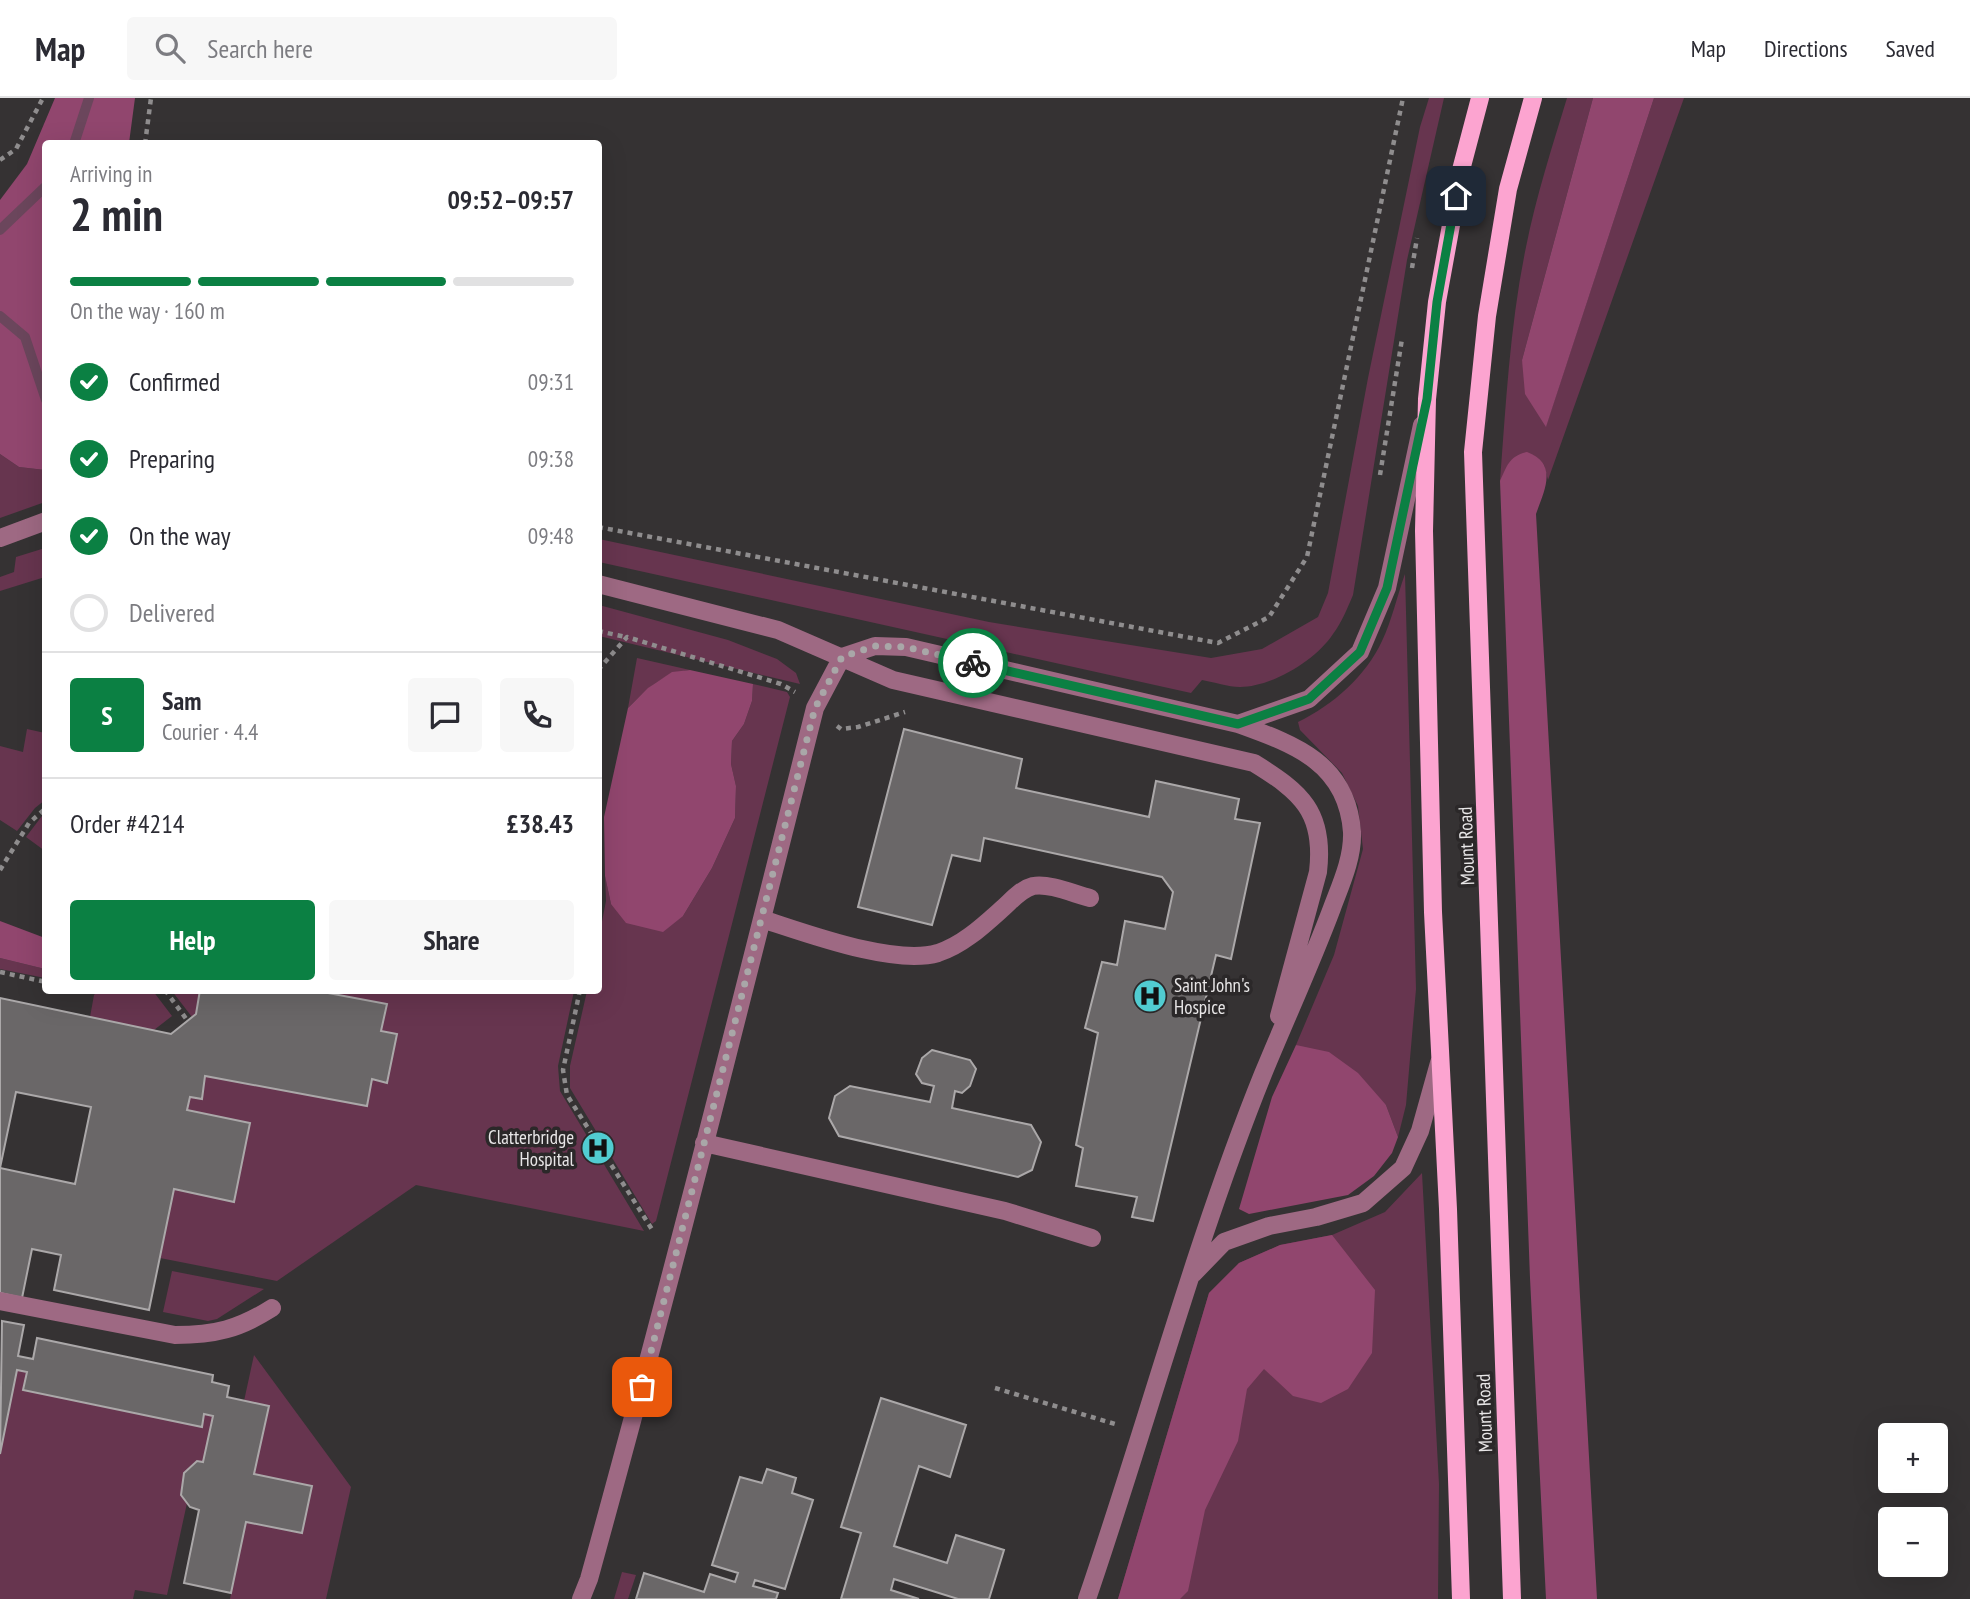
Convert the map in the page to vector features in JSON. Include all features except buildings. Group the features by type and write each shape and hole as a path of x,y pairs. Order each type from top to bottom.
{"main road":[{"name":"Mount Road","path":"1461,1599 1456,1418 1433,912 1424,598 1427,399 1437,302 1461,170 1480,98"},
{"name":"Mount Road","path":"1512,1599 1473,452 1487,316 1508,189 1533,98"}],"street":[{"name":"Mount Road","path":"1238,724 1309,699 1360,652 1387,588 1427,399"},
{"path":"0,538 42,522"},
{"path":"602,585 778,630 893,680 1254,764 1286,783 1303,801 1316,822 1321,849 1318,872 1263,1074"},
{"path":"581,1599 674,1264 815,708 842,657 875,646 906,647 1238,724 1290,743 1315,759 1334,780 1347,807 1352,833 1348,865 1313,960 1263,1074 1189,1279 1089,1595"},
{"path":"762,919 858,947 910,957 938,953 972,936 1021,892 1034,886 1090,898"},
{"path":"1189,1279 1224,1242 1269,1226 1316,1217 1363,1203 1403,1168 1420,1131 1440,1057"},
{"path":"705,1143 1005,1212 1092,1238"},
{"path":"0,1301 176,1335 202,1335 224,1331 250,1322 272,1308"}],"path":[{"path":"0,160 16,149 43,98"},
{"path":"146,140 151,98"},
{"path":"602,528 1217,643 1269,617 1307,557 1402,98"},
{"path":"1410,280 1420,226"},
{"path":"1378,481 1403,335"},
{"path":"602,632 627,637"},
{"path":"0,870 29,823 42,811"},
{"path":"0,972 42,981"},
{"path":"168,994 187,1020"},
{"path":"579,994 563,1070 567,1095 674,1264"},
{"path":"995,1388 1140,1431"}],"shaded area":[{"path":"55,98 135,98 129,140 42,140 42,470 19,467 0,454 0,200 27,164"},
{"path":"1429,98 1444,98 1407,260 1353,595 1339,625 1325,644 1305,662 1279,677 1252,686 1235,687 1202,680 1191,693 602,563 602,540 989,622 1211,658 1262,649 1318,617 1328,593 1368,378 1420,127"},
{"path":"1567,98 1593,98 1522,360 1546,426 1654,98 1684,98 1548,480 1544,465 1500,481 1509,364 1526,247"},
{"path":"1593,98 1654,98 1546,427 1525,394 1522,360"},
{"path":"1527,452 1537,457 1546,471 1545,487 1536,514 1597,1599 1546,1599 1530,1278 1500,481 1512,459"},
{"path":"0,454 19,467 42,470 42,503 0,518"},
{"path":"42,549 42,578 0,591 0,577 14,572 16,557"},
{"path":"1405,574 1416,989 1406,1105 1398,1137 1386,1105 1296,1045 1334,955 1363,849 1358,806 1342,773 1300,730 1298,722 1336,698 1367,666 1386,633"},
{"path":"602,606 728,640 777,659 796,673 800,684 602,637"},
{"path":"637,658 690,670 663,679 628,708"},
{"path":"690,670 753,684 752,701 744,724 732,741 731,764 736,786 735,818 712,868 683,916 663,932 626,923 611,904 605,876 604,817 628,708 648,688 672,672"},
{"path":"753,684 787,692 790,697 656,1221 652,1224 570,1088 570,1066 586,994 602,994 605,876 611,904 683,916 712,868 735,818 736,786 731,764 732,741 744,724 752,701"},
{"path":"27,729 42,732 42,802 17,831 0,820 0,746 23,752"},
{"path":"42,816 42,849 26,837"},
{"path":"0,921 42,937 42,968 0,958"},
{"path":"0,958 42,968 42,977 0,969"},
{"path":"155,994 172,1016 154,1030 90,1017 94,995"},
{"path":"174,994 199,994 196,1014 192,1017"},
{"path":"329,994 573,994 558,1066 560,1091 644,1231 416,1185 277,1281 160,1258 174,1189 250,1123 187,1110 190,1097 202,1098 205,1076 372,1079 387,1082 397,1035 381,1031 386,1004"},
{"path":"1296,1045 1329,1052 1358,1073 1386,1105 1398,1137 1392,1153 1374,1176 1348,1195 1249,1214 1239,1209 1272,1097"},
{"path":"1422,1173 1439,1484 1438,1599 1118,1599 1209,1293 1239,1263 1280,1245 1332,1235 1385,1212"},
{"path":"1332,1235 1375,1290 1372,1353 1348,1389 1321,1403 1293,1396 1264,1369 1247,1389 1238,1441 1205,1510 1188,1591 1180,1599 1118,1599 1209,1293 1239,1263 1280,1245"},
{"path":"172,1271 264,1289 217,1319 208,1321 163,1312"},
{"path":"254,1355 351,1487 326,1599 230,1599 246,1522 302,1533 311,1486 254,1474 269,1406 244,1401"},
{"path":"17,1370 27,1372 23,1390 201,1427 204,1414 213,1416 203,1462 197,1461 184,1473 181,1495 187,1503 167,1595 135,1590 133,1599 0,1599 0,1454"},
{"path":"622,1572 636,1575 628,1599 614,1599"}],"waterway":[{"path":"75,140 89,98"},
{"path":"0,230 42,190"},
{"path":"0,316 25,337 42,388"}],"way so far":[{"path":"642,1387 815,708 842,657 875,646 906,647 973,663"}],"place":[{"name":"Saint John's Hospice","path":"1150,996"},
{"name":"Clatterbridge Hospital","path":"598,1148"}],"route":[{"path":"973,663 1238,724 1309,699 1360,652 1387,588 1427,399 1437,302 1456,196"}]}
